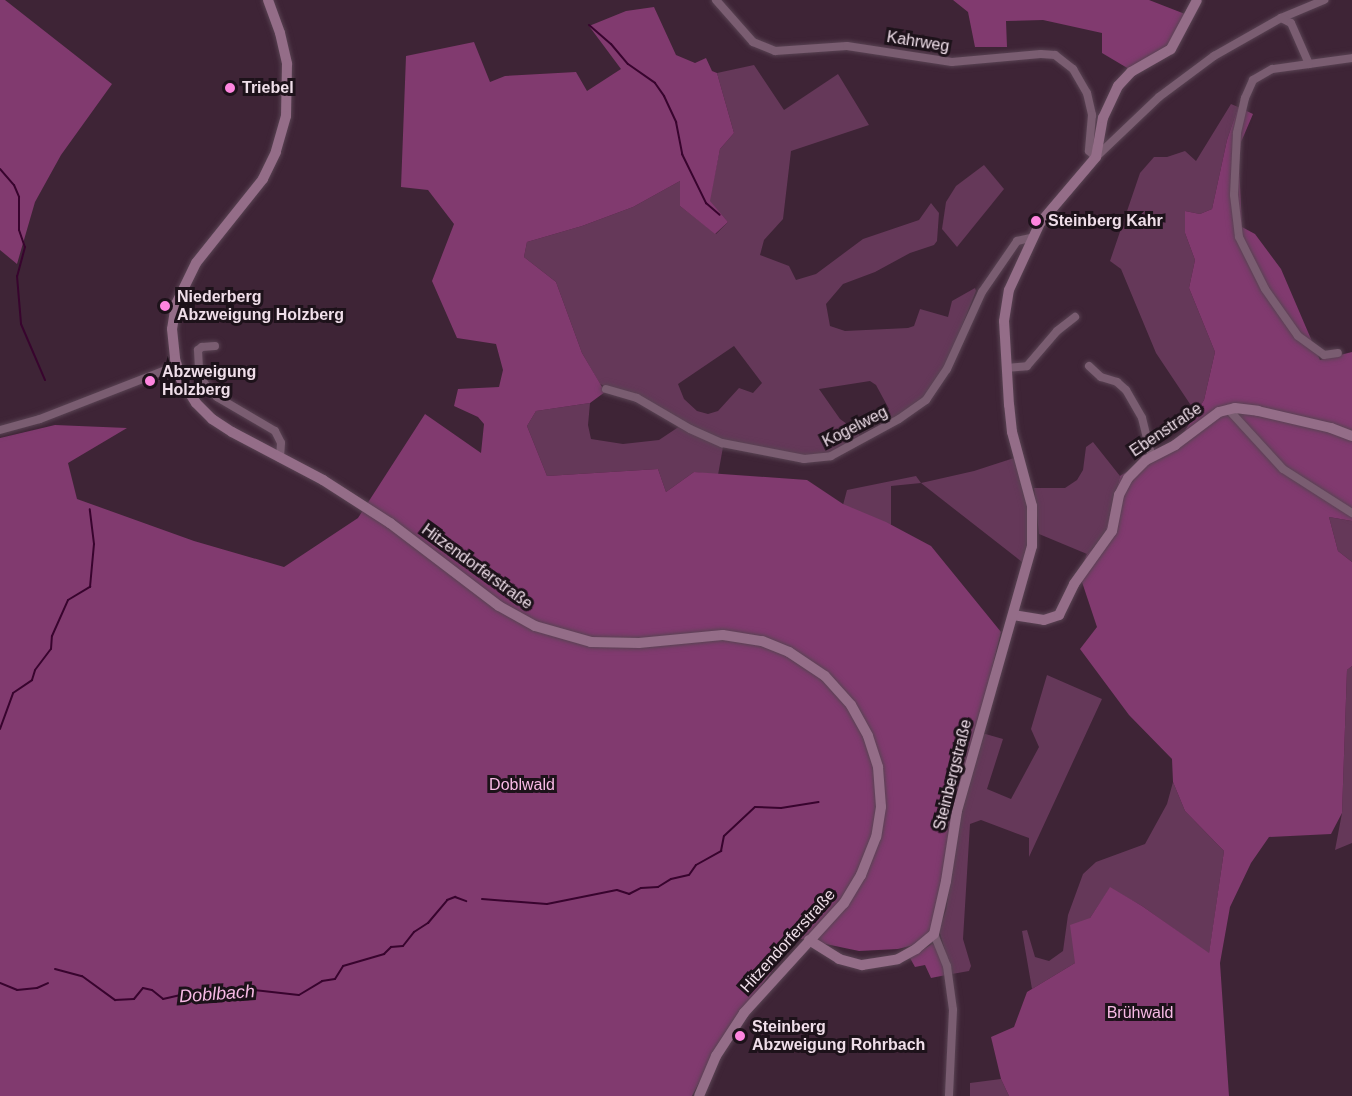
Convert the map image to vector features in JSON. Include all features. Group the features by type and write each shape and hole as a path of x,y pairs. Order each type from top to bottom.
{"main road":[{"name":"Hitzendorferstraße","path":"268,0 280,33 287,64 288,95 284,128 263,179 208,246 180,292 172,329 176,366 196,403 212,419 363,505 417,542 499,606 543,629 578,640 605,643 710,635 745,638 789,652 825,676 851,705 868,736 878,767 881,807 876,837 861,875 844,903 760,994 732,1030 716,1056 699,1096"},
{"path":"1096,157 1103,118 1118,86 1131,72 1171,49 1197,0"},
{"name":"Steinbergstraße","path":"934,934 946,881 957,810 1032,546 1034,517 1029,490 1012,432 1006,368 1006,301 1030,238 1096,157"},
{"name":"Ebenstraße","path":"1013,615 1044,620 1059,615 1074,584 1112,531 1119,495 1128,478 1135,469 1175,445 1212,416 1228,409 1258,411 1331,428 1352,436"},
{"path":"809,940 839,959 862,965 898,958 916,949 934,934"}],"street":[{"name":"Kahrweg","path":"716,0 753,42 775,51 847,46 952,62 1041,54 1055,55 1073,69 1088,93 1092,115 1089,151 1096,157"},
{"path":"1096,157 1168,90 1214,56 1281,18 1324,0"},
{"path":"1281,18 1292,24 1309,64"},
{"path":"1338,353 1324,355 1298,336 1265,289 1239,237 1234,195 1237,133 1245,98 1253,80 1272,69 1352,58"},
{"name":"Kogelweg","path":"606,389 638,399 690,429 722,443 804,459 831,456 899,419 933,392 947,369 982,291 1017,242 1030,238"},
{"path":"1006,368 1027,366 1057,331 1075,317"},
{"path":"214,346 202,347 198,350 199,367 204,383 217,397 275,431 281,443 279,458"},
{"path":"0,430 40,419 176,366"},
{"path":"1089,366 1101,377 1117,382 1126,390 1142,418 1152,458"},
{"path":"1228,409 1283,469 1352,513"},
{"path":"934,934 947,966 952,1007 949,1096"}],"shaded area":[{"path":"754,65 784,110 838,74 869,125 791,151 783,219 764,240 760,255 789,266 796,280 816,274 863,239 919,220 931,203 939,213 937,241 934,245 910,253 875,272 843,284 826,304 830,326 845,331 908,328 914,326 920,309 948,317 952,301 975,288 976,291 945,368 924,398 892,421 885,421 881,415 889,409 876,385 870,381 819,389 840,419 862,438 840,450 816,458 722,441 600,384 582,353 556,282 524,257 527,242 582,226 633,207 680,181 680,206 716,234 728,222 709,201 720,149 734,133 717,73","holes":["734,346 762,383 753,393 739,388 718,411 708,414 697,411 684,399 678,384"]},
{"path":"1231,104 1238,107 1227,140 1212,209 1200,214 1185,211 1185,233 1195,260 1189,288 1215,352 1204,400 1196,413 1156,353 1121,269 1110,261 1140,173 1154,157 1167,157 1185,151 1196,161"},
{"path":"984,165 1004,189 957,247 942,229 946,202 956,186"},
{"path":"590,403 588,425 591,439 623,444 659,440 680,426 723,447 718,475 694,472 666,492 658,469 547,476 527,426 536,411"},
{"path":"1093,442 1120,476 1103,539 1087,554 1039,534 1034,488 1065,488 1077,480 1083,470 1086,447"},
{"path":"1014,458 1029,510 1028,548 1022,562 921,483 974,471"},
{"path":"916,476 921,483 891,486 891,525 843,505 847,490"},
{"path":"1329,517 1352,521 1352,562 1338,551"},
{"path":"1352,666 1352,843 1335,850 1342,813 1347,670"},
{"path":"1047,675 1102,699 1029,857 1029,838 981,820 970,824 963,939 971,966 969,971 952,974 939,930 946,910 957,833 982,733 1003,739 987,789 1011,799 1039,747 1031,729"},
{"path":"1173,782 1185,811 1224,851 1209,954 1142,906 1110,888 1090,918 1075,963 1032,989 1022,931 1027,930 1035,957 1049,961 1063,951 1068,915 1083,874 1096,862 1145,844 1167,804"},
{"path":"1001,1079 1009,1096 970,1096 970,1083"}],"green space":[{"path":"0,0 5,0 112,84 61,155 35,202 17,264 0,250"},
{"path":"953,0 1149,0 1185,14 1172,42 1129,69 1102,53 1102,33 1043,20 1006,21 1007,47 975,47 968,12"},
{"name":"Doblwald","path":"654,7 676,55 695,63 706,58 712,71 717,73 734,133 720,149 710,201 728,222 715,234 680,206 680,181 633,207 582,226 527,242 524,257 556,282 582,353 605,392 590,403 536,411 527,426 547,476 658,469 666,492 694,472 807,480 843,504 886,522 931,546 1001,632 957,811 931,931 914,945 898,949 859,951 797,938 725,1034 692,1096 0,1096 0,438 55,425 127,428 68,463 77,499 194,541 284,567 358,518 425,414 481,453 484,424 478,417 454,406 458,389 499,387 503,370 496,344 457,338 432,281 454,224 428,190 401,187 406,56 474,42 490,82 505,76 576,72 587,91 621,69 589,26 626,11"},
{"name":"Brühwald","path":"1238,107 1253,114 1241,142 1239,164 1242,227 1255,234 1281,269 1320,360 1352,352 1352,521 1329,517 1338,551 1352,562 1352,666 1347,670 1342,813 1331,834 1269,837 1251,863 1230,907 1220,963 1229,1096 1009,1096 1001,1079 991,1037 1014,1027 1027,992 1075,963 1070,925 1090,918 1110,887 1142,906 1209,953 1224,851 1185,811 1173,782 1172,759 1129,715 1080,649 1097,627 1079,573 1087,554 1103,539 1120,476 1181,437 1204,400 1215,352 1189,288 1195,260 1185,233 1185,211 1200,214 1212,209 1227,140"},
{"path":"932,944 937,945 946,975 931,978 925,965 915,967 910,958"}],"waterway":[{"path":"589,25 611,44 628,64 655,83 664,96 676,122 682,154 706,203 720,215"},
{"path":"0,169 14,185 19,197 19,230 25,247 17,276 21,324 45,380"},
{"path":"0,729 13,693 32,680 35,670 51,649 52,636 68,600 90,587 94,544 90,509"},
{"name":"Doblbach","path":"482,899 547,904 617,890 629,894 641,888 658,887 671,879 689,875 696,865 721,851 724,836 755,807 781,808 819,802"},
{"name":"Doblbach","path":"55,969 82,976 115,1000 134,999 143,988 152,990 163,999 189,993 221,996 244,989 299,995 322,981 335,979 343,966 384,954 391,947 403,946 414,932 428,923 447,900 455,897 466,901"},
{"name":"Doblbach","path":"0,983 17,990 37,988 48,983"}],"place":[{"name":"Triebel","path":"230,88"},
{"name":"Steinberg Kahr","path":"1036,221"},
{"name":"Niederberg Abzweigung Holzberg","path":"165,306"},
{"name":"Abzweigung Holzberg","path":"150,381"},
{"name":"Steinberg Abzweigung Rohrbach","path":"740,1036"}]}
